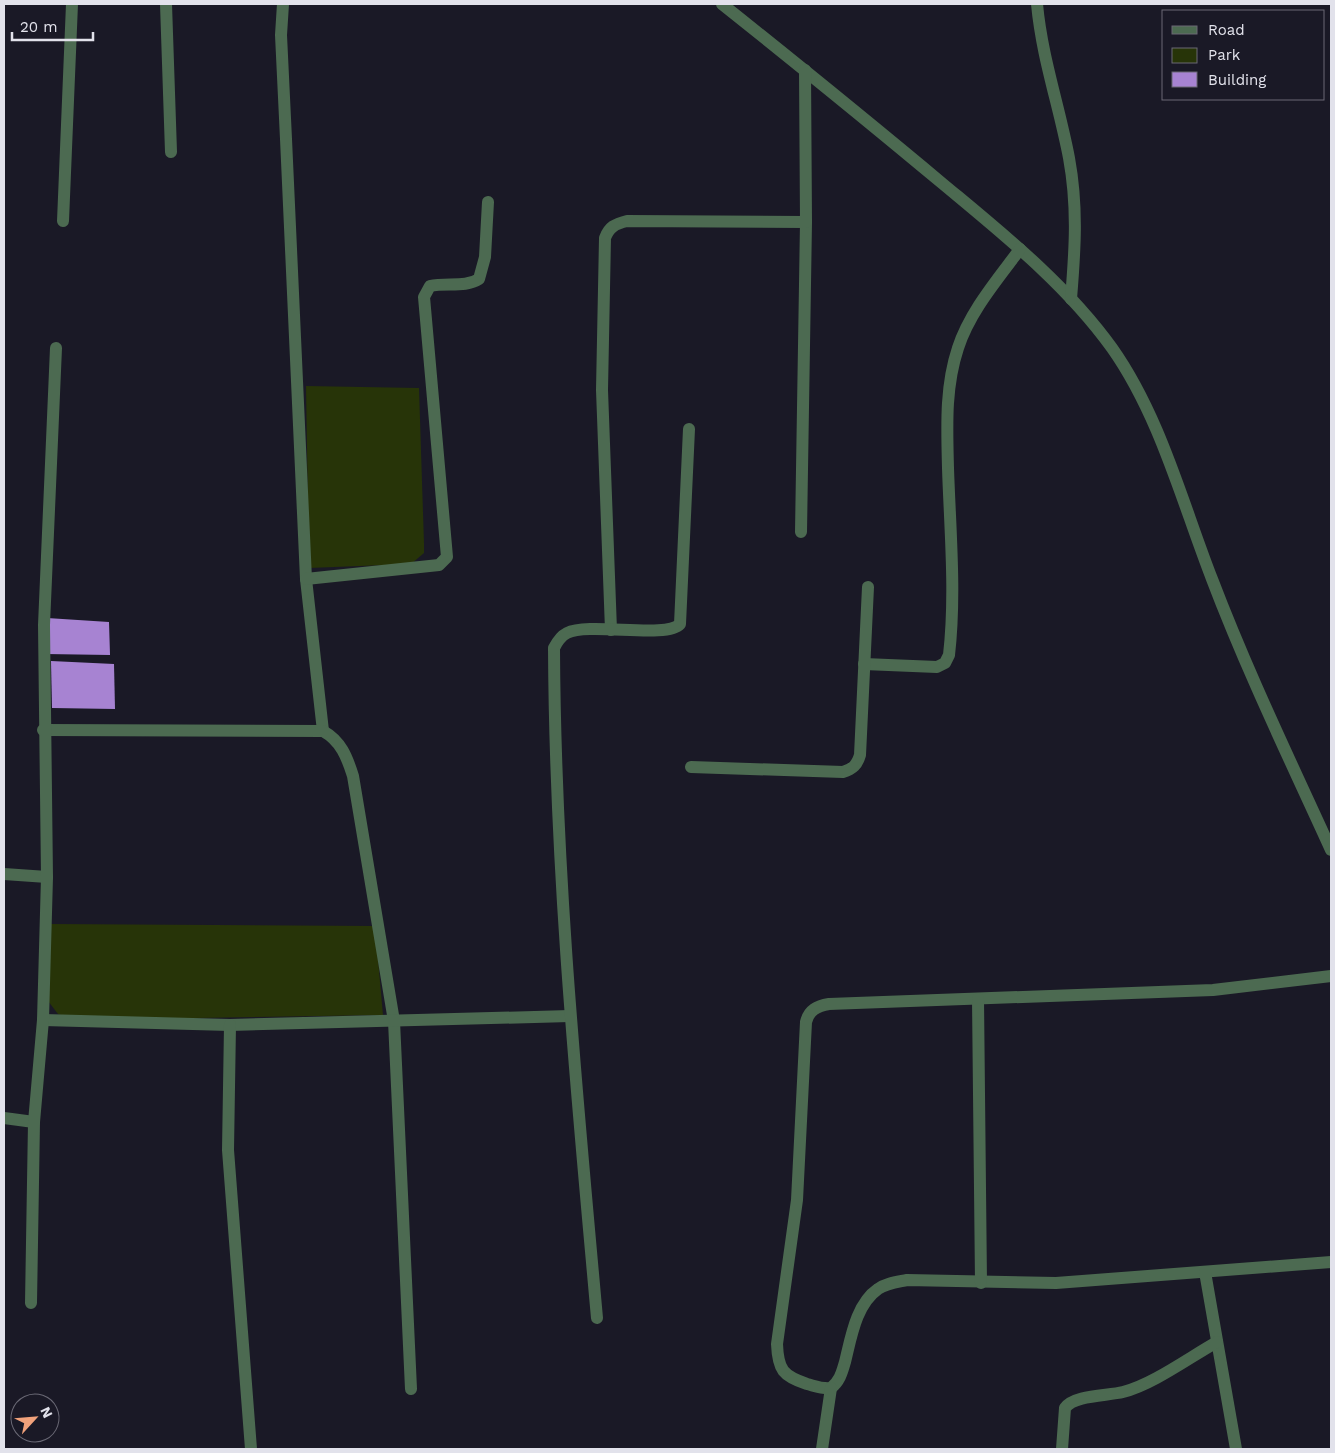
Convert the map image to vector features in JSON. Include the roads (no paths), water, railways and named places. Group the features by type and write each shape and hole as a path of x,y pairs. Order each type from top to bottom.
{"street":[{"path":"63,221 72,4"},
{"path":"166,4 170,152"},
{"path":"282,4 286,148 306,579 323,731"},
{"path":"722,4 805,70 1020,248 1071,299 1111,347 1130,377 1157,433 1212,580 1252,677 1331,850"},
{"path":"1037,4 1040,40 1068,156 1072,181 1076,238 1071,299"},
{"path":"801,532 806,222 805,70"},
{"path":"306,579 439,565 447,557 424,297 430,286 439,283 470,284 479,279 485,257 488,202"},
{"path":"611,630 602,390 605,238 608,231 611,227 627,221 806,222"},
{"path":"864,664 937,667 945,663 949,655 951,562 947,411 950,377 958,346 970,320 1020,248"},
{"path":"31,1304 34,1122 43,1020 47,876 43,730 44,625 56,348"},
{"path":"597,1318 570,1016 555,732 554,648 563,637 575,630 674,628 680,624 688,429"},
{"path":"691,767 843,772 851,770 857,764 860,755 868,587"},
{"path":"43,730 323,731 339,742 348,759 353,776 394,1021 411,1389"},
{"path":"4,874 47,876"},
{"path":"831,1388 823,1388 789,1378 781,1368 777,1358 777,1344 796,1200 808,1015 813,1009 829,1004 1214,990 1331,976"},
{"path":"978,1000 981,1283"},
{"path":"43,1020 230,1025 570,1016"},
{"path":"230,1025 228,1150 251,1449"},
{"path":"4,1118 34,1122"},
{"path":"822,1449 831,1388 841,1376 857,1320 868,1299 877,1289 888,1284 907,1280 981,1283 1056,1283 1130,1279 1331,1262"},
{"path":"1205,1272 1236,1449"},
{"path":"1062,1449 1065,1408 1073,1400 1111,1395 1137,1388 1217,1342"}]}
